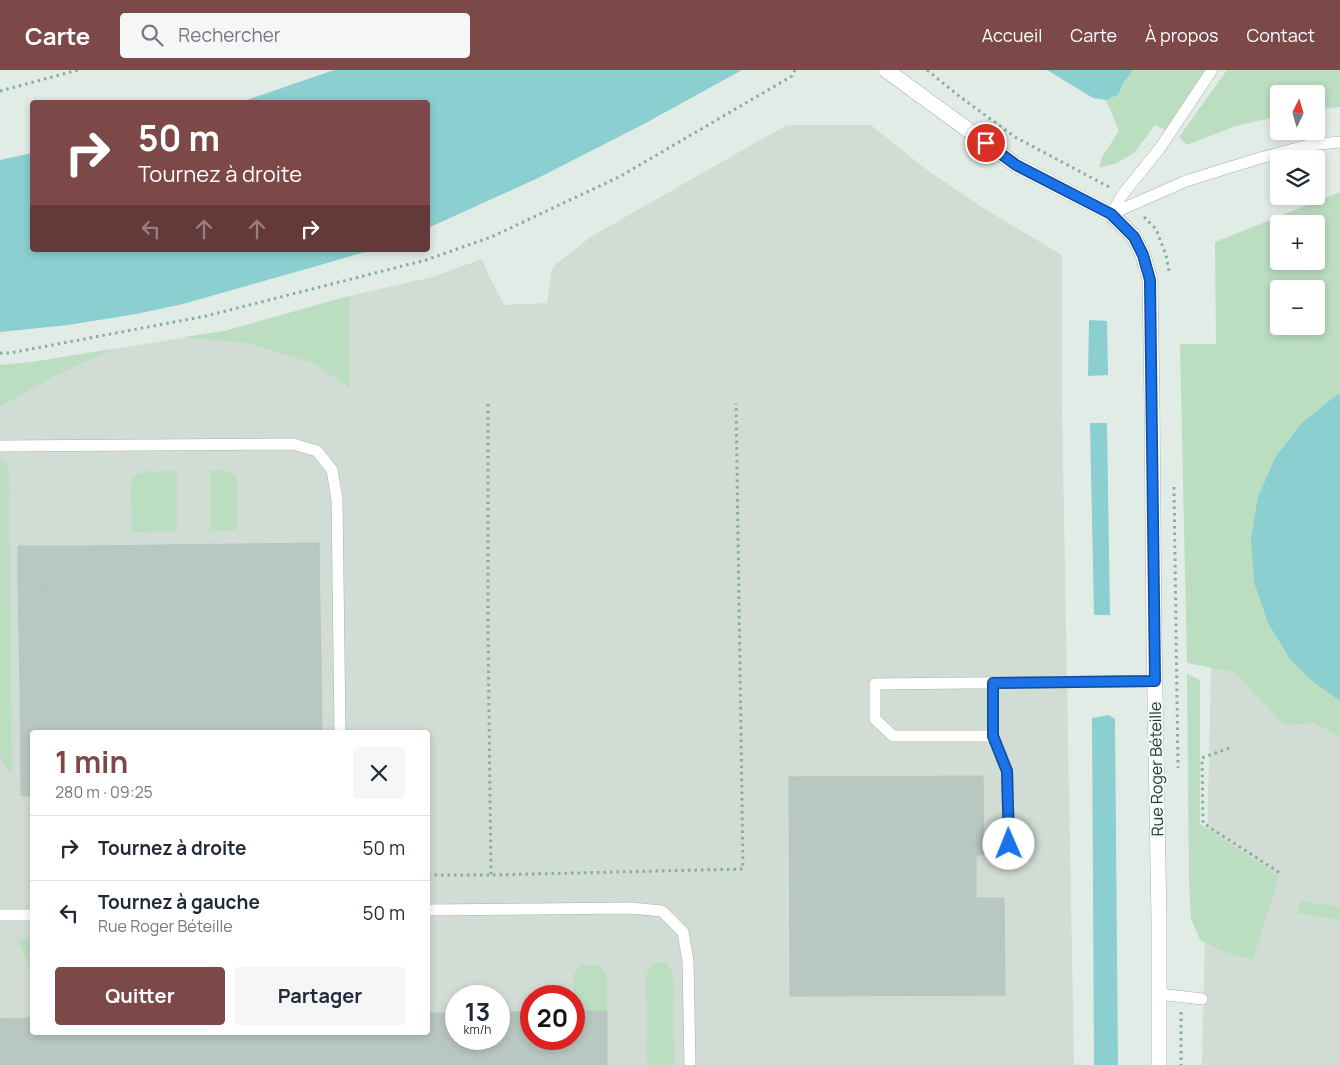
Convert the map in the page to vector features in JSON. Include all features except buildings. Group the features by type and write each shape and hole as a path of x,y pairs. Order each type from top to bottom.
{"street":[{"name":"Rue Roger Béteille","path":"886,70 1016,165 1111,214 1134,237 1143,255 1150,280 1159,920 1159,1065"}],"lane":[{"path":"1111,214 1123,194 1160,148 1212,70"},
{"path":"1111,214 1186,181 1309,145 1340,142"},
{"path":"0,446 293,444 317,451 332,470 337,499 340,730"},
{"path":"993,736 893,736 876,719 875,684 1155,681"},
{"path":"993,683 993,736 1007,771 1009,844"},
{"path":"430,910 630,908 662,911 683,932 688,961 690,1065"},
{"path":"0,915 30,915"},
{"path":"1159,994 1202,999"}],"path":[{"path":"0,91 78,70"},
{"path":"0,354 206,316 426,260 491,237 619,178 792,76 795,70"},
{"path":"430,875 743,869 736,403"},
{"path":"488,404 491,875"},
{"path":"1229,748 1202,758 1203,823 1280,873"}],"shaded area":[{"path":"787,125 871,125 927,170 988,211 1062,255 1062,406 1074,1065 0,1065 0,365 33,362 225,331 349,296 432,277 482,259 504,305 547,303 552,270 556,264 592,236"},
{"path":"1340,199 1340,1065 1202,1065 1217,407 1272,335 1325,335 1325,280 1316,280 1316,270 1325,270 1325,238"}],"green space":[{"path":"1133,70 1214,70 1170,132 1155,125 1135,152 1117,163 1099,168 1102,157 1119,131 1106,100 1118,95 1124,82"},
{"path":"1227,70 1340,70 1340,107 1325,109 1325,85 1270,85 1270,118 1236,126 1187,145 1179,137"},
{"path":"1340,192 1340,394 1334,397 1268,623 1290,659 1311,680 1340,701 1340,737 1314,723 1285,725 1234,672 1187,663 1180,344 1216,344 1215,242 1270,220 1270,270 1325,270 1325,215 1282,215 1308,205 1325,205 1325,198"},
{"path":"349,296 350,388 313,363 247,343 184,337 225,331"},
{"path":"112,349 55,376 0,406 0,365 33,362"},
{"path":"0,459 6,462 9,473 12,775 0,759"},
{"path":"177,470 177,531 132,532 131,484 134,476 144,472"},
{"path":"210,470 231,472 237,479 237,530 210,531"},
{"path":"1187,674 1200,680 1200,824 1279,876 1253,960 1225,952 1200,940 1191,918"},
{"path":"1300,901 1340,907 1340,920 1297,913"},
{"path":"30,939 30,965 17,940"},
{"path":"666,962 673,974 674,1065 647,1065 646,974 654,963"},
{"path":"580,965 600,965 607,979 607,1011 585,1011 585,985 573,985 573,976"}],"water":[{"path":"334,70 742,70 642,125 538,178 430,227 430,100 247,100"},
{"path":"1047,70 1133,70 1124,82 1118,95 1106,100 1093,98"},
{"path":"30,153 30,252 364,252 183,304 68,325 0,332 0,160"},
{"path":"1089,320 1107,321 1108,375 1088,376"},
{"path":"1340,394 1340,701 1311,680 1290,659 1268,623 1254,582 1251,539 1258,497 1275,458 1301,424"},
{"path":"1090,423 1107,423 1110,615 1094,615"},
{"path":"1109,715 1115,719 1118,1065 1094,1065 1092,718"}],"route":[{"path":"986,143 1016,165 1111,214 1134,237 1143,255 1150,280 1155,681 993,683 993,736 1007,771 1009,844"}]}
